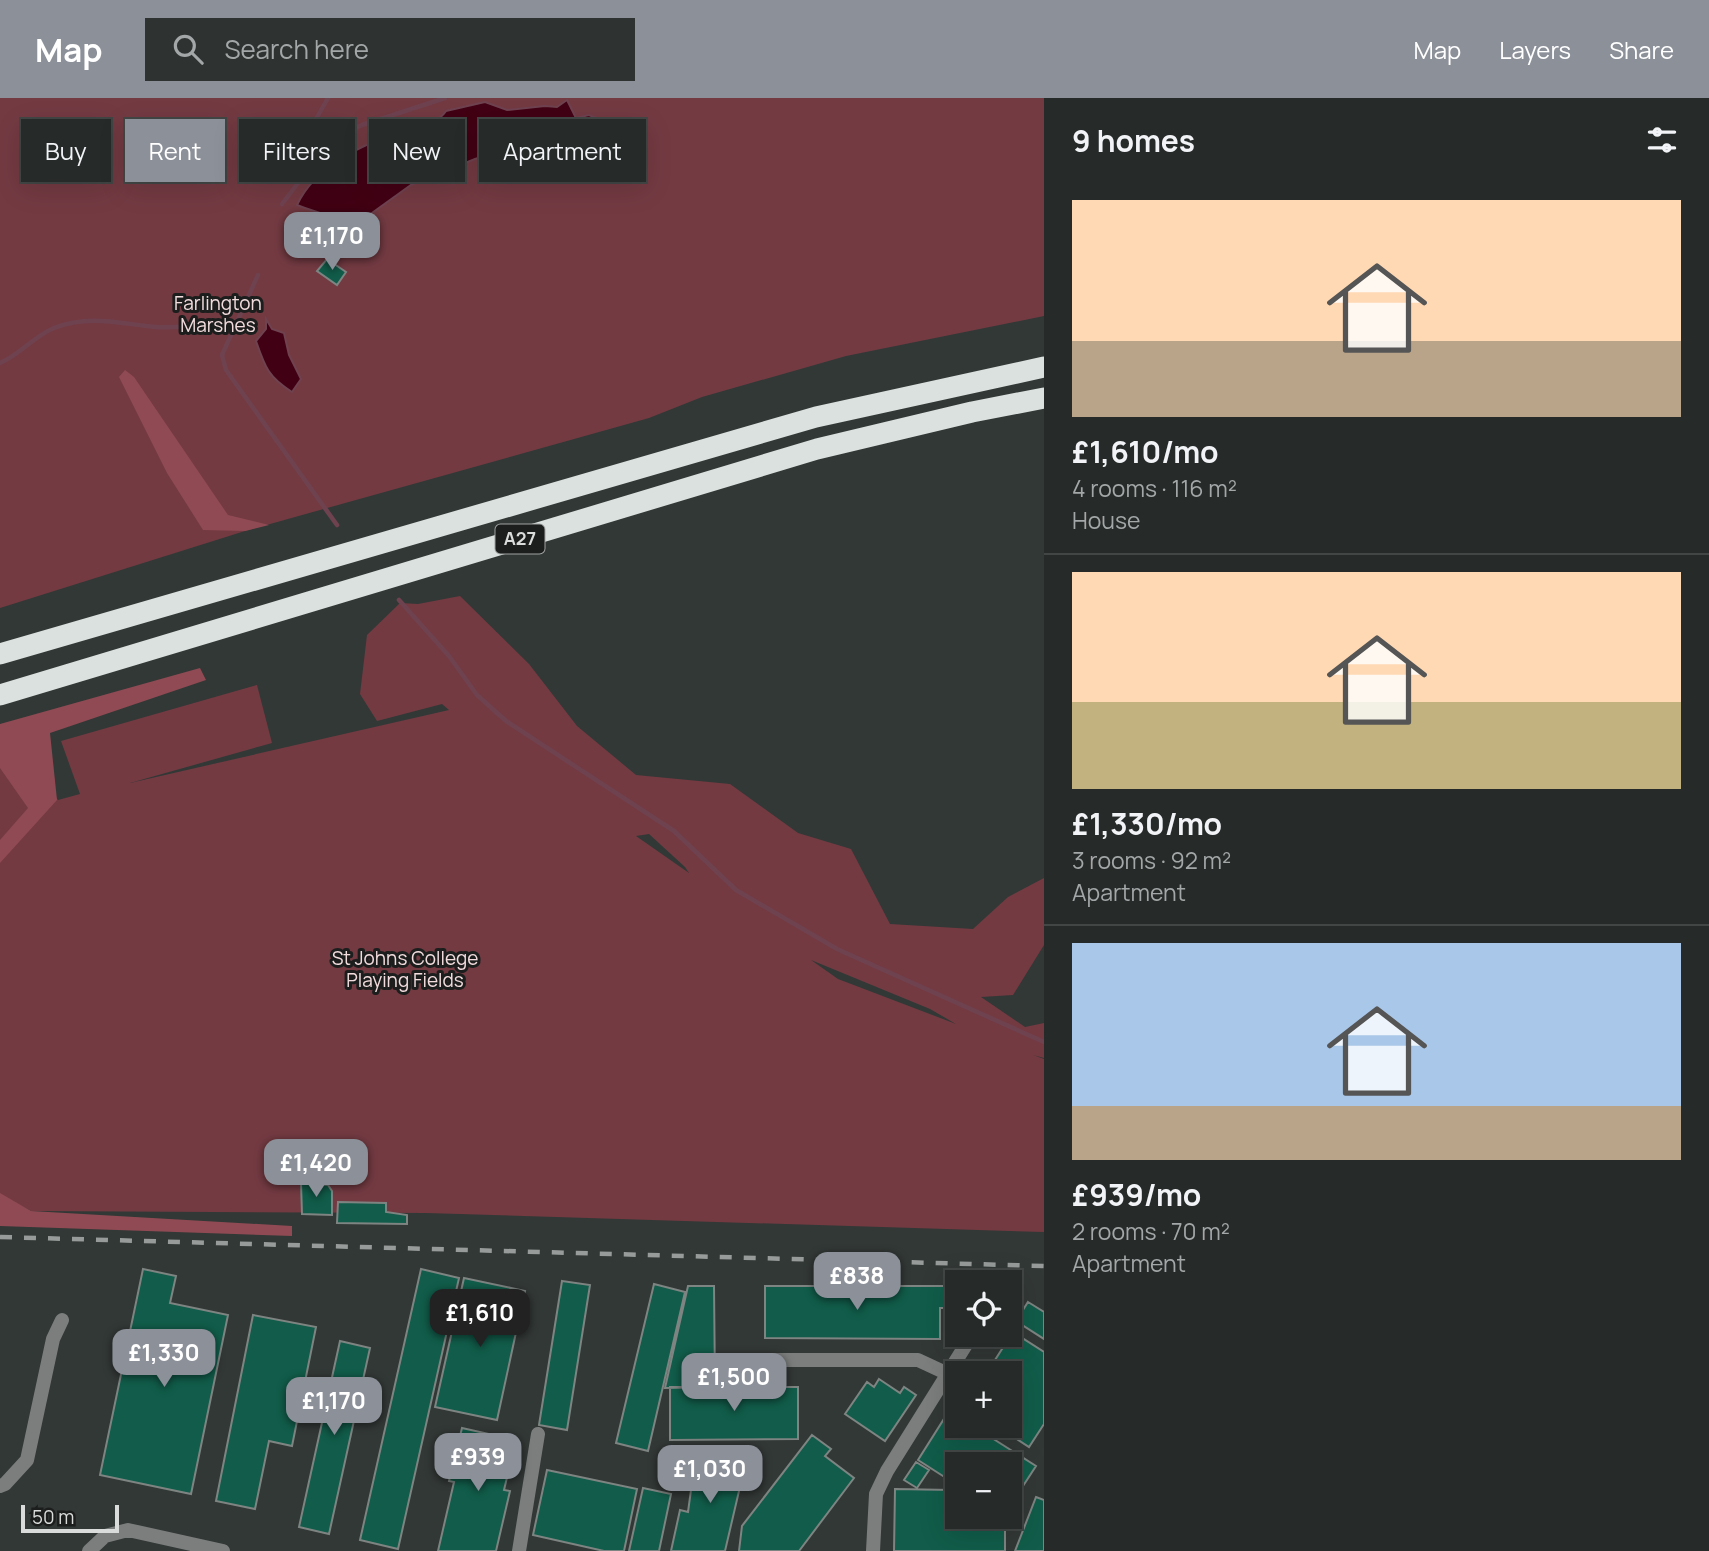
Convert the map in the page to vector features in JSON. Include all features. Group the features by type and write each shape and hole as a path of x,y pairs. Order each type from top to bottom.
{"highway":[{"name":"A27","path":"0,654 816,417 1044,367"},
{"name":"A27","path":"0,695 817,449 971,412 1044,398"}],"street":[{"path":"0,1486 5,1485 27,1460 53,1339 61,1320"},
{"path":"751,1360 918,1360 945,1373"},
{"path":"873,1551 876,1494 887,1471 937,1395 945,1375"},
{"path":"519,1551 538,1434"},
{"path":"89,1551 105,1536 128,1530 223,1551"}],"green space":[{"name":"Farlington Marshes","path":"0,98 1044,98 1044,316 846,356 702,397 649,418 245,531 0,608"},
{"name":"St Johns College Playing Fields","path":"460,596 529,664 577,726 636,775 730,784 798,833 851,849 890,924 973,929 1008,897 1044,878 1044,945 1013,995 981,997 1025,1027 1044,1023 1044,1058 1033,1055 1044,1059 1044,1232 426,1213 31,1211 6,1198 16,1226 0,1226 0,724 58,800 80,794 61,741 257,685 272,743 130,783 449,710 442,704 377,721 360,694 367,635 400,603 418,604","holes":["649,834 685,867 689,873 636,836","811,960 930,1009 956,1024 838,979"]}],"shaded area":[{"path":"567,100 576,118 589,115 598,119 479,119 479,158 465,163 465,119 437,119 446,111 485,102 507,110 557,107"},
{"path":"369,144 369,182 418,182 358,223 343,224 297,205 313,182 355,182 355,151"},
{"path":"266,319 272,329 284,333 289,355 301,379 292,392 272,376 259,350 256,341 266,329"},
{"path":"125,370 134,377 228,515 269,525 245,531 203,530 167,473 119,377"},
{"path":"200,668 206,680 50,733 57,800 0,863 0,840 28,808 0,768 0,724"},
{"path":"0,1193 31,1211 292,1226 292,1236 0,1226"}],"building":[{"path":"327,259 346,272 337,285 317,271"},
{"path":"301,1183 328,1185 332,1191 332,1215 302,1214"},
{"path":"338,1202 386,1203 386,1212 407,1215 407,1224 337,1223"},
{"path":"143,1269 176,1276 170,1303 228,1315 191,1494 100,1475"},
{"path":"421,1269 459,1278 398,1549 360,1540"},
{"path":"464,1278 525,1291 497,1420 435,1407"},
{"path":"562,1281 590,1285 567,1430 539,1425"},
{"path":"654,1284 685,1292 648,1451 616,1443"},
{"path":"688,1286 714,1286 715,1387 665,1388"},
{"path":"765,1286 945,1286 945,1308 940,1308 940,1339 765,1338"},
{"path":"1028,1302 1044,1312 1044,1339 1022,1325 1022,1312"},
{"path":"253,1315 316,1327 292,1446 269,1441 255,1509 216,1501"},
{"path":"1022,1338 1044,1352 1044,1424 1029,1447 1015,1438 1022,1438 1022,1361 994,1361 1003,1347 1022,1347"},
{"path":"340,1341 370,1348 329,1534 299,1527"},
{"path":"879,1379 900,1393 904,1387 916,1395 885,1441 845,1414 867,1382 874,1387"},
{"path":"670,1387 798,1387 798,1439 670,1440"},
{"path":"945,1417 945,1438 992,1438 1014,1452 945,1452 945,1477 918,1460"},
{"path":"462,1428 516,1440 504,1490 510,1491 496,1551 438,1551 454,1482 449,1481"},
{"path":"812,1435 831,1449 825,1456 854,1478 799,1551 739,1551 742,1526"},
{"path":"710,1452 746,1461 725,1551 671,1551 680,1510 688,1512 695,1461 707,1464"},
{"path":"1022,1457 1036,1466 1022,1488"},
{"path":"916,1462 929,1470 917,1488 904,1480"},
{"path":"547,1470 637,1489 624,1551 604,1551 533,1535"},
{"path":"643,1488 671,1494 659,1551 629,1551"},
{"path":"895,1489 945,1490 945,1529 1005,1529 1005,1551 894,1551"},
{"path":"1036,1497 1044,1500 1044,1551 1015,1551"}],"waterway":[{"path":"316,119 328,98"},
{"path":"282,204 332,139 362,125 445,98"},
{"path":"258,275 222,355 226,370 337,525"},
{"path":"0,363 47,331 67,324 105,321 156,327 187,327 238,321"},
{"path":"399,600 449,656 477,695 506,721 674,831 736,890 837,949 1044,1042"}],"railway":[{"path":"0,1237 1044,1266"}]}
